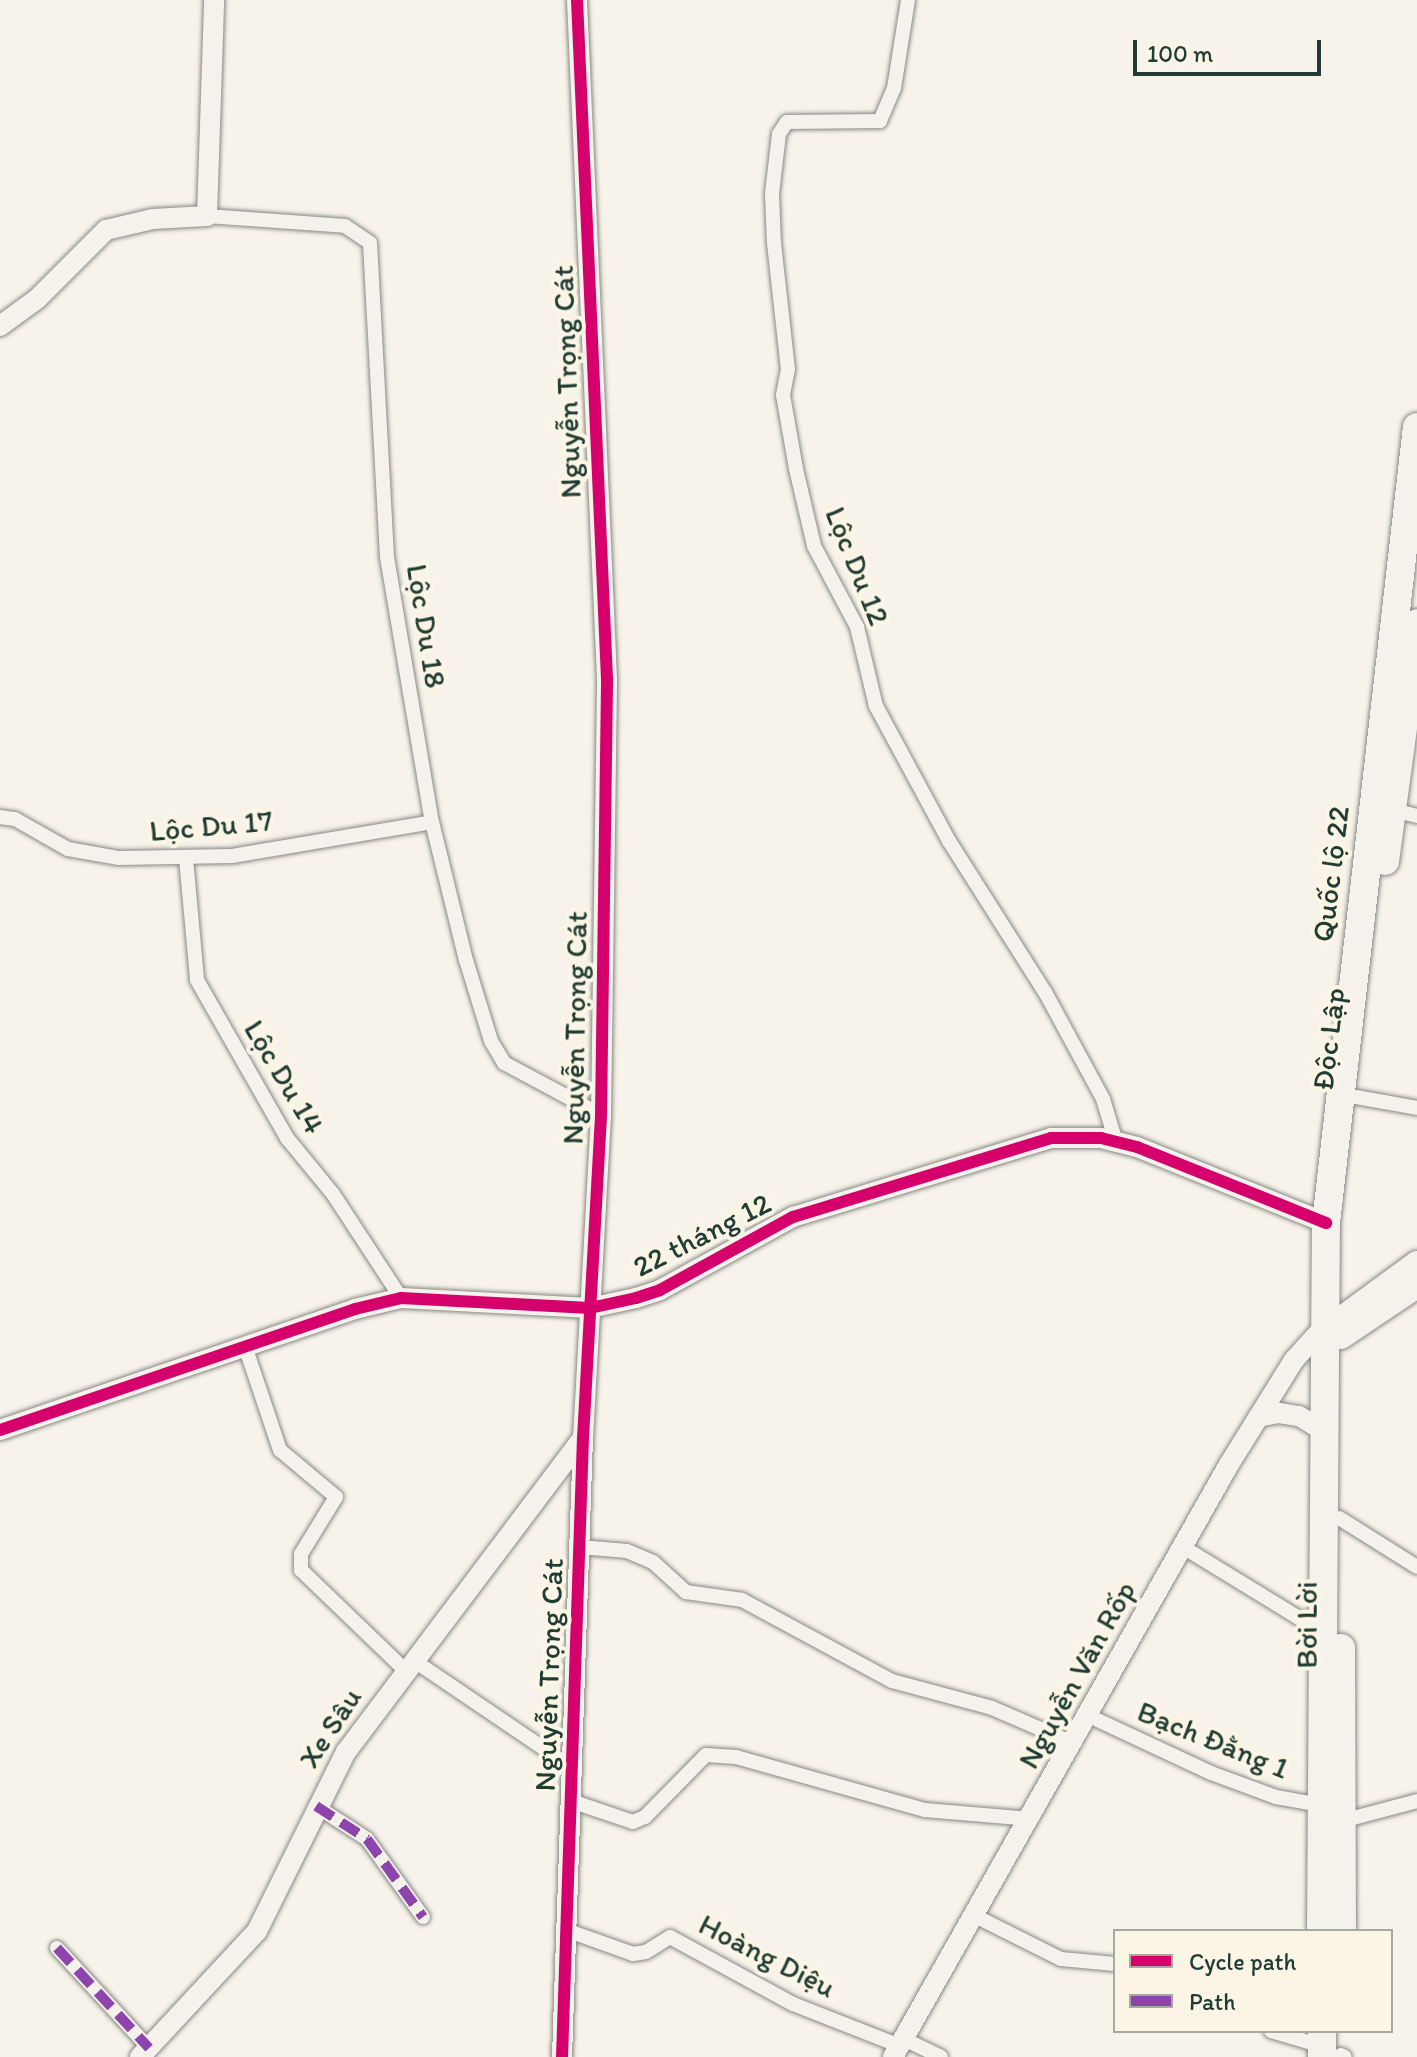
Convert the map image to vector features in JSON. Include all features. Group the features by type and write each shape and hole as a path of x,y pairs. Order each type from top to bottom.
{"highway":[{"name":"Quốc lộ 22","path":"1335,1328 1334,1224 1417,427"},
{"name":"Độc Lập","path":"1334,1224 1405,813 1417,623"},
{"name":"Bời Lời","path":"1335,1328 1322,1430 1322,1622 1342,1929"},
{"name":"Bời Lời","path":"1321,1929 1332,1813 1339,1518 1335,1328"}],"main road":[{"path":"1335,1328 1417,1263"},
{"path":"1335,1328 1417,1286"}],"street":[{"path":"0,326 37,299 106,230 153,219 207,216 214,0"},
{"name":"Nguyễn Trọng Cát","path":"562,2057 583,1438 601,1115 607,679 577,0"},
{"name":"Lộc Du 12","path":"908,0 894,88 880,121 787,122 779,134 772,194 774,243 788,369 783,395 796,469 814,546 857,627 876,706 949,841 1045,992 1103,1099 1116,1142"},
{"name":"Lộc Du 18","path":"207,216 345,226 370,243 387,557 432,822 491,1041 520,1076 601,1115"},
{"name":"Lộc Du 17","path":"0,817 15,819 68,849 119,858 232,856 432,822"},
{"name":"Lộc Du 14","path":"186,858 197,980 287,1138 333,1194 401,1298"},
{"path":"1356,1097 1417,1108"},
{"name":"22 tháng 12","path":"0,1430 246,1349 355,1309 401,1298 590,1308 660,1290 793,1217 1022,1144 1079,1136 1116,1142 1334,1224"},
{"name":"Nguyễn Văn Rốp","path":"899,2047 1258,1417 1311,1337 1335,1328"},
{"path":"246,1349 280,1450 336,1497 301,1554 301,1570 409,1665 571,1767"},
{"path":"1258,1417 1299,1416 1322,1430"},
{"name":"Xe Sâu","path":"145,2052 257,1931 316,1806 346,1752 583,1438"},
{"path":"1339,1518 1417,1567"},
{"path":"580,1547 627,1551 653,1562 686,1592 742,1600 892,1681 992,1708 1073,1743"},
{"path":"1183,1547 1299,1618 1322,1622"},
{"name":"Bạch Đằng 1","path":"1089,1716 1211,1773 1332,1813"},
{"path":"571,1801 633,1822 645,1817 706,1755 736,1757 925,1810 1031,1819"},
{"path":"1332,1813 1417,1801"},
{"path":"316,1806 367,1839 423,1917"},
{"path":"975,1916 1061,1959 1113,1964"},
{"name":"Hoàng Diệu","path":"566,1930 633,1954 646,1952 670,1937 793,2004 899,2047 941,2057"},
{"path":"57,1948 145,2052"},
{"path":"1278,2033 1334,2048"}],"marked path":[{"path":"316,1806 367,1839 423,1917"},
{"path":"57,1948 149,2048"}],"cycle path":[{"path":"562,2057 583,1438 601,1115 607,679 577,0"},
{"path":"0,1430 355,1309 401,1298 590,1308 636,1298 660,1290 793,1217 1051,1138 1101,1138 1137,1147 1326,1223"}]}
